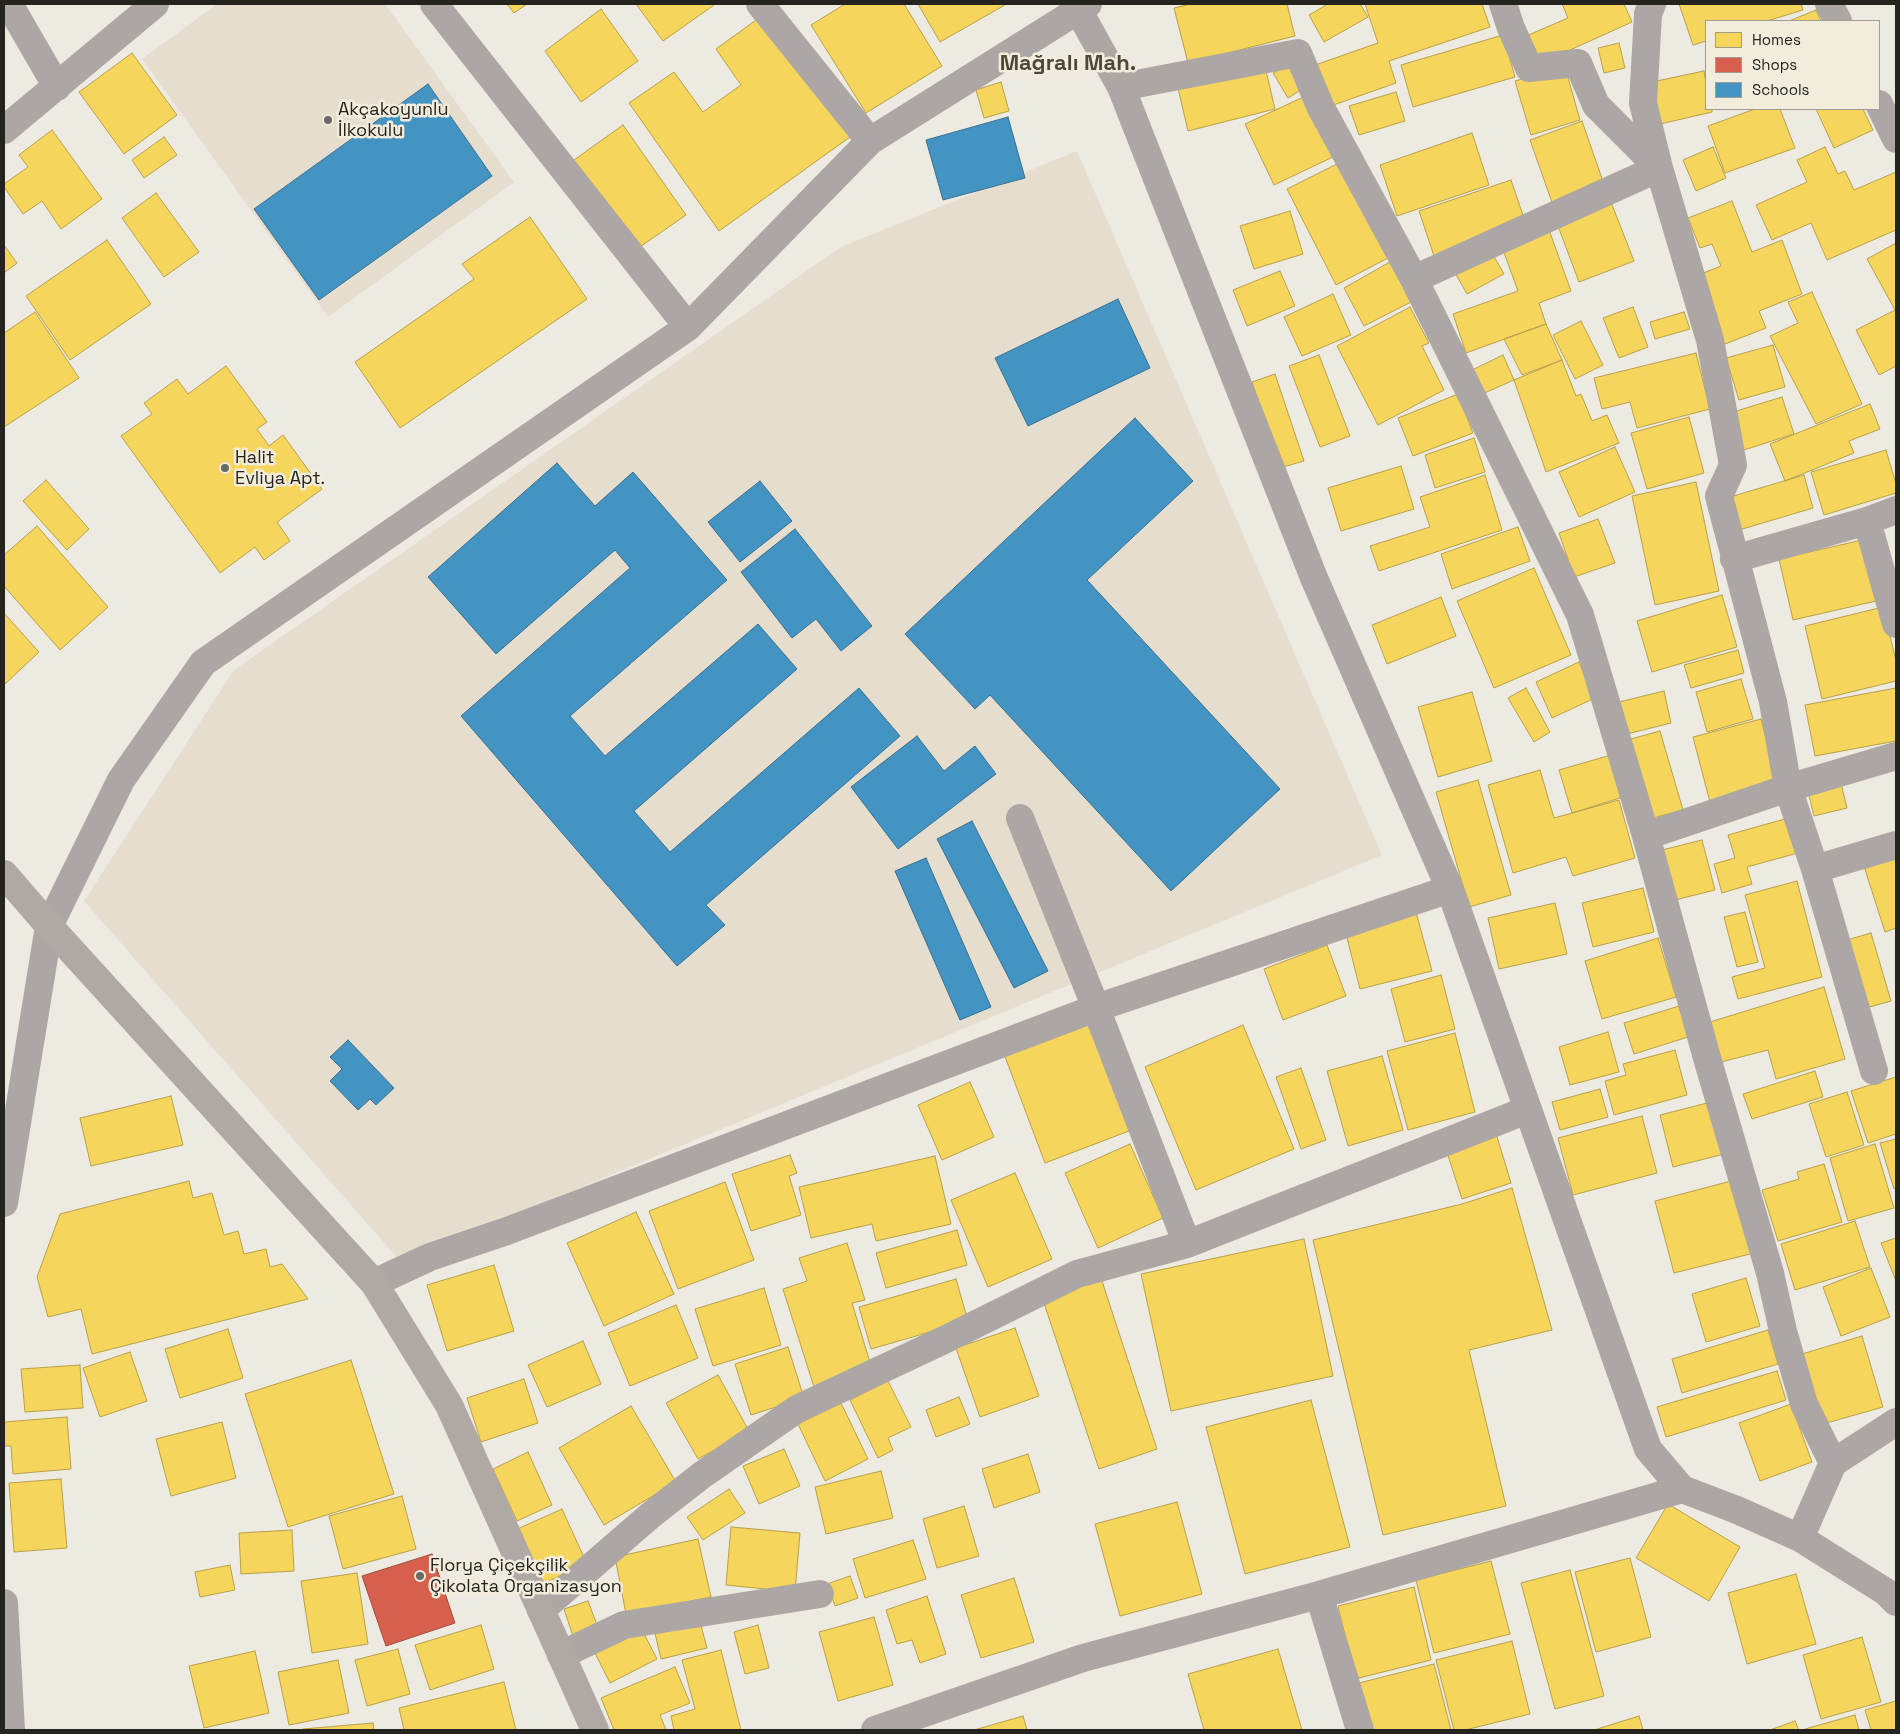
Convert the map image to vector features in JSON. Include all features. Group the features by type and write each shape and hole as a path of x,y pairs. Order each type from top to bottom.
{"main road":[{"path":"4,874 49,926 374,1283 449,1405 594,1730"}],"street":[{"path":"9,4 57,87"},
{"path":"4,130 155,4"},
{"path":"434,4 688,327"},
{"path":"760,4 870,141"},
{"path":"1503,4 1511,28 1530,68 1578,63 1596,105 1659,168"},
{"path":"1652,4 1648,14 1643,103 1659,168 1710,340 1733,465 1719,496 1773,702 1788,788 1815,869 1874,1071"},
{"path":"1829,4 1837,20"},
{"path":"4,1203 49,926 121,780 203,663 688,327 870,141 1081,6 1120,88 1314,578 1450,889 1648,1449 1682,1489 1737,1510 1800,1538 1886,1592 1896,1602"},
{"path":"1120,88 1298,53 1320,106 1414,279 1580,615 1646,836 1707,1058 1770,1273 1783,1331 1804,1404 1833,1464"},
{"path":"1880,106 1896,139"},
{"path":"1414,279 1659,168"},
{"path":"1734,559 1867,521 1896,510"},
{"path":"1867,521 1896,624"},
{"path":"1646,836 1788,788 1896,756"},
{"path":"1020,818 1187,1244"},
{"path":"1815,869 1896,845"},
{"path":"374,1283 430,1257 516,1228 1096,1008 1450,889"},
{"path":"541,1610 652,1514 702,1475 797,1409 934,1345 1077,1274 1187,1244 1527,1110"},
{"path":"1800,1538 1833,1464 1896,1422"},
{"path":"876,1730 1083,1658 1319,1595 1682,1489"},
{"path":"560,1655 624,1625 820,1594"},
{"path":"1319,1595 1360,1730"},
{"path":"4,1603 11,1730"}],"shaded area":[{"name":"Akçakoyunlu İlkokulu","path":"217,4 385,4 514,182 328,317 142,59"},
{"path":"1077,151 1382,855 401,1262 84,901 234,670 841,247"}],"building: Homes":[{"path":"507,4 527,4 514,13"},
{"path":"636,4 713,4 714,5 663,41"},
{"path":"845,4 904,4 942,66 866,113 811,25"},
{"path":"918,4 1004,4 1005,5 940,42"},
{"path":"1191,4 1287,4 1295,36 1188,63 1174,8"},
{"path":"1328,4 1360,4 1368,17 1324,42 1309,15"},
{"path":"1365,4 1482,4 1490,27 1389,61 1396,83 1325,108 1315,65 1378,43"},
{"path":"1562,4 1624,4 1632,22 1539,64 1526,36 1568,18"},
{"path":"1679,4 1801,4 1803,10 1770,20 1705,20 1705,41 1693,45"},
{"path":"601,9 638,61 581,102 545,51"},
{"path":"1816,10 1821,20 1791,20"},
{"path":"763,15 850,137 719,231 629,103 674,72 703,112 741,85 716,49"},
{"path":"1503,35 1515,77 1413,107 1401,65"},
{"path":"1619,43 1625,68 1604,73 1598,48"},
{"path":"132,53 177,115 124,154 79,92"},
{"path":"1293,62 1307,86 1288,98 1273,73"},
{"path":"1565,67 1580,120 1531,135 1515,81"},
{"path":"1266,71 1275,109 1188,131 1178,88"},
{"path":"1704,71 1705,110 1712,110 1712,112 1656,125 1647,83"},
{"path":"1001,82 1009,111 984,118 976,90"},
{"path":"1396,92 1405,121 1359,135 1349,106"},
{"path":"1308,95 1337,155 1274,185 1245,124"},
{"path":"1752,110 1780,110 1795,148 1725,173 1708,126"},
{"path":"1816,110 1863,110 1873,130 1834,148"},
{"path":"1582,121 1606,190 1554,208 1530,140"},
{"path":"623,125 686,215 637,249 574,160"},
{"path":"52,130 102,199 61,229 42,201 23,214 4,187 4,184 28,167 19,155"},
{"path":"1472,133 1489,185 1397,216 1380,165"},
{"path":"164,137 177,155 144,178 132,160"},
{"path":"1713,147 1726,178 1696,191 1683,160"},
{"path":"1825,147 1838,174 1845,171 1854,190 1896,172 1896,230 1827,260 1811,223 1772,240 1756,205 1807,182 1797,160"},
{"path":"1343,161 1392,256 1336,285 1287,189"},
{"path":"1511,180 1526,224 1434,256 1419,211"},
{"path":"156,193 199,252 164,277 122,218"},
{"path":"1609,197 1634,261 1579,282 1555,218"},
{"path":"1732,201 1752,252 1782,240 1802,294 1759,311 1766,328 1720,346 1693,277 1721,266 1712,244 1700,248 1688,218"},
{"path":"1290,211 1303,254 1254,269 1240,226"},
{"path":"530,217 587,299 400,428 355,362 474,279 462,264"},
{"path":"1548,227 1571,291 1539,303 1546,324 1466,353 1453,314 1518,291 1501,244"},
{"path":"107,240 151,304 70,360 26,296"},
{"path":"1896,243 1896,366 1879,375 1856,330 1895,310 1867,259"},
{"path":"4,245 17,263 4,273"},
{"path":"1492,253 1504,274 1467,294 1455,273"},
{"path":"1390,262 1411,302 1364,326 1344,288"},
{"path":"1280,271 1295,306 1247,326 1233,290"},
{"path":"1812,292 1862,404 1816,424 1770,336 1798,323 1788,302"},
{"path":"1333,294 1351,335 1302,356 1284,317"},
{"path":"1410,307 1429,343 1422,346 1444,390 1378,425 1337,346"},
{"path":"1633,307 1648,347 1619,358 1603,318"},
{"path":"35,312 79,378 4,427 4,333"},
{"path":"1684,312 1690,329 1655,339 1650,322"},
{"path":"1581,321 1603,365 1575,379 1553,335"},
{"path":"1546,324 1562,360 1522,375 1504,339"},
{"path":"1773,345 1785,387 1739,400 1726,358"},
{"path":"1696,353 1710,409 1637,428 1630,402 1602,409 1594,378"},
{"path":"1319,355 1350,436 1320,447 1289,366"},
{"path":"1503,355 1514,380 1480,395 1468,372"},
{"path":"1562,360 1576,396 1581,394 1592,421 1607,415 1619,443 1546,472 1514,380"},
{"name":"Halit Evliya Apt.","path":"226,366 267,422 257,429 269,446 283,435 322,489 277,522 290,541 264,560 255,547 220,573 121,436 152,414 144,403 177,379 188,394"},
{"path":"1275,374 1304,461 1280,468 1252,382"},
{"path":"1458,394 1473,433 1413,456 1398,418"},
{"path":"1782,397 1794,434 1744,450 1733,412"},
{"path":"1870,404 1880,429 1849,441 1854,453 1785,481 1770,444"},
{"path":"1689,417 1704,473 1647,489 1631,433"},
{"path":"1474,438 1485,472 1435,488 1425,455"},
{"path":"1615,447 1635,492 1579,517 1559,472"},
{"path":"1886,450 1896,484 1896,493 1824,515 1811,472"},
{"path":"1401,466 1414,509 1341,531 1328,488"},
{"path":"1485,475 1502,530 1379,571 1370,546 1430,527 1420,497"},
{"path":"1804,475 1813,508 1739,530 1730,497"},
{"path":"46,480 89,529 67,550 23,501"},
{"path":"1696,482 1719,591 1655,605 1632,496"},
{"path":"1598,519 1615,563 1574,577 1559,533"},
{"path":"37,526 108,607 60,650 4,586 4,555"},
{"path":"1518,527 1530,561 1452,589 1441,554"},
{"path":"1862,540 1876,601 1793,620 1779,559"},
{"path":"1534,568 1571,655 1494,688 1457,601"},
{"path":"1722,595 1737,647 1652,672 1637,621"},
{"path":"1441,597 1456,636 1387,664 1372,625"},
{"path":"1883,607 1896,661 1896,681 1822,699 1805,626"},
{"path":"4,613 39,652 4,685"},
{"path":"1738,650 1744,673 1691,688 1684,665"},
{"path":"1579,662 1595,698 1552,718 1536,682"},
{"path":"1741,679 1753,719 1707,732 1696,692"},
{"path":"1526,688 1550,732 1534,742 1508,698"},
{"path":"1896,688 1896,741 1815,756 1805,705"},
{"path":"1664,691 1671,723 1627,734 1619,702"},
{"path":"1472,692 1492,761 1438,777 1418,707"},
{"path":"1761,719 1779,788 1711,806 1693,737"},
{"path":"1660,731 1683,810 1649,819 1627,740"},
{"path":"1611,755 1623,797 1572,813 1559,770"},
{"path":"1540,770 1554,818 1619,800 1635,858 1573,876 1566,857 1513,873 1488,785"},
{"path":"1840,779 1847,808 1814,816 1807,787"},
{"path":"1478,780 1511,895 1469,907 1436,792"},
{"path":"1788,818 1798,853 1747,867 1752,884 1722,893 1714,864 1735,858 1728,835"},
{"path":"1702,840 1715,890 1671,901 1658,851"},
{"path":"1896,850 1896,928 1885,932 1862,860"},
{"path":"1797,881 1822,977 1738,999 1732,977 1765,968 1745,895"},
{"path":"1643,888 1654,932 1593,947 1582,903"},
{"path":"1555,903 1567,954 1499,969 1488,918"},
{"path":"1416,912 1432,971 1360,989 1345,930"},
{"path":"1745,912 1758,962 1737,967 1724,917"},
{"path":"1871,933 1891,1001 1859,1010 1840,942"},
{"path":"1658,938 1676,997 1602,1019 1585,961"},
{"path":"1327,945 1346,996 1283,1020 1264,969"},
{"path":"1441,975 1455,1029 1405,1042 1391,989"},
{"path":"1824,987 1845,1059 1776,1079 1768,1050 1721,1062 1710,1022"},
{"path":"1679,1006 1688,1037 1634,1054 1624,1023"},
{"path":"1089,1022 1129,1131 1045,1163 1004,1054"},
{"path":"1243,1025 1294,1149 1196,1190 1145,1067"},
{"path":"1608,1032 1619,1072 1570,1085 1559,1047"},
{"path":"1455,1033 1475,1112 1408,1130 1387,1051"},
{"path":"1675,1050 1687,1095 1614,1115 1605,1081 1626,1075 1623,1064"},
{"path":"1382,1056 1403,1130 1348,1146 1327,1071"},
{"path":"1301,1068 1326,1140 1301,1149 1276,1077"},
{"path":"1815,1071 1823,1097 1752,1119 1743,1094"},
{"path":"1896,1077 1896,1134 1868,1143 1851,1091"},
{"path":"970,1082 994,1137 942,1160 918,1105"},
{"path":"1600,1089 1608,1117 1560,1130 1552,1102"},
{"path":"1847,1092 1864,1145 1826,1157 1809,1104"},
{"path":"171,1096 183,1145 91,1166 80,1118"},
{"path":"1711,1102 1724,1154 1673,1167 1660,1115"},
{"path":"1642,1116 1657,1173 1573,1195 1558,1138"},
{"path":"1495,1130 1511,1183 1462,1199 1445,1146"},
{"path":"1896,1139 1896,1188 1894,1189 1880,1143"},
{"path":"1130,1144 1163,1218 1098,1248 1065,1173"},
{"path":"1875,1144 1894,1208 1848,1221 1830,1158"},
{"path":"790,1155 797,1173 789,1176 801,1215 751,1231 732,1174"},
{"path":"935,1156 951,1224 876,1241 872,1224 811,1238 799,1187"},
{"path":"1824,1164 1842,1222 1778,1241 1762,1190 1799,1179 1797,1172"},
{"path":"1015,1173 1052,1259 988,1287 951,1200"},
{"path":"1735,1180 1754,1253 1674,1273 1655,1201"},
{"path":"189,1181 193,1198 212,1193 224,1235 238,1231 244,1254 266,1249 270,1267 282,1264 308,1299 92,1354 81,1309 48,1317 37,1277 60,1214"},
{"path":"725,1182 754,1260 678,1289 649,1211"},
{"path":"1512,1188 1552,1330 1469,1350 1506,1506 1383,1535 1313,1240 1462,1204"},
{"path":"636,1212 674,1294 604,1326 567,1243"},
{"path":"1855,1221 1870,1267 1795,1290 1781,1244"},
{"path":"957,1230 967,1265 886,1288 876,1253"},
{"path":"1896,1238 1896,1281 1881,1243"},
{"path":"1304,1239 1333,1376 1171,1411 1141,1274"},
{"path":"847,1243 865,1300 852,1303 872,1369 814,1387 783,1289 807,1281 799,1258"},
{"path":"494,1265 514,1331 447,1351 427,1285"},
{"path":"1871,1268 1890,1317 1841,1336 1823,1287"},
{"path":"1101,1278 1157,1449 1099,1469 1042,1297"},
{"path":"1746,1278 1760,1326 1706,1342 1692,1294"},
{"path":"956,1279 968,1321 871,1349 859,1307"},
{"path":"764,1288 781,1345 713,1366 695,1309"},
{"path":"676,1305 698,1358 630,1386 608,1333"},
{"path":"1015,1328 1039,1396 980,1417 956,1348"},
{"path":"228,1329 243,1378 180,1398 165,1349"},
{"path":"1768,1330 1778,1364 1682,1393 1672,1359"},
{"path":"1862,1336 1883,1407 1823,1424 1802,1354"},
{"path":"583,1341 601,1384 547,1407 528,1365"},
{"path":"788,1347 804,1398 751,1415 735,1364"},
{"path":"130,1352 147,1401 100,1417 83,1368"},
{"path":"351,1360 394,1494 288,1527 245,1394"},
{"path":"80,1365 83,1408 25,1412 21,1369"},
{"path":"1777,1371 1786,1400 1666,1437 1657,1407"},
{"path":"718,1375 749,1431 698,1459 666,1403"},
{"path":"524,1379 538,1423 481,1442 467,1398"},
{"path":"888,1381 911,1427 888,1438 893,1450 878,1458 850,1400"},
{"path":"959,1397 970,1424 936,1437 926,1410"},
{"path":"1311,1400 1350,1547 1245,1574 1206,1427"},
{"path":"841,1403 868,1459 825,1481 798,1424"},
{"path":"1791,1404 1812,1462 1760,1481 1739,1423"},
{"path":"631,1406 676,1482 604,1525 559,1448"},
{"path":"67,1417 71,1469 13,1474 11,1446 4,1446 4,1422"},
{"path":"222,1422 236,1478 171,1496 156,1439"},
{"path":"784,1449 800,1486 759,1504 743,1466"},
{"path":"528,1452 552,1505 517,1521 493,1469"},
{"path":"1028,1454 1040,1492 994,1508 982,1469"},
{"path":"881,1471 893,1518 826,1534 815,1487"},
{"path":"61,1479 67,1548 14,1552 9,1483"},
{"path":"729,1489 745,1513 703,1540 687,1517"},
{"path":"402,1496 416,1549 343,1569 329,1516"},
{"path":"1177,1502 1202,1594 1120,1616 1095,1524"},
{"path":"1668,1504 1740,1547 1709,1601 1636,1558"},
{"path":"964,1506 979,1556 937,1568 923,1519"},
{"path":"562,1509 587,1564 538,1586 513,1531"},
{"path":"731,1527 800,1533 795,1592 726,1585"},
{"path":"292,1530 294,1571 241,1574 239,1533"},
{"path":"698,1539 711,1597 626,1614 615,1557"},
{"path":"913,1540 926,1579 865,1598 853,1559"},
{"path":"1630,1558 1651,1637 1596,1652 1575,1572"},
{"path":"1491,1561 1510,1634 1434,1653 1416,1580"},
{"path":"230,1565 235,1590 200,1597 195,1572"},
{"path":"1570,1570 1604,1696 1555,1709 1521,1583"},
{"path":"357,1573 368,1644 312,1653 301,1581"},
{"path":"1796,1574 1816,1644 1747,1664 1728,1593"},
{"path":"850,1576 858,1598 835,1606 827,1584"},
{"path":"1014,1578 1034,1642 981,1658 961,1595"},
{"path":"1414,1587 1431,1660 1355,1679 1338,1606"},
{"path":"927,1596 946,1654 920,1663 912,1640 897,1644 886,1610"},
{"path":"588,1601 599,1630 574,1639 564,1609"},
{"path":"874,1617 893,1685 838,1701 819,1632"},
{"path":"699,1618 707,1648 661,1659 654,1629"},
{"path":"481,1625 494,1669 430,1690 415,1645"},
{"path":"758,1625 769,1668 745,1674 734,1632"},
{"path":"641,1628 657,1659 610,1683 595,1653"},
{"path":"1862,1637 1881,1702 1821,1719 1803,1655"},
{"path":"1512,1641 1530,1714 1465,1730 1454,1730 1436,1660"},
{"path":"398,1649 410,1694 367,1706 355,1660"},
{"path":"1278,1649 1302,1730 1204,1730 1188,1674"},
{"path":"721,1650 741,1730 674,1730 671,1716 695,1709 682,1660"},
{"path":"255,1651 269,1713 204,1728 189,1666"},
{"path":"338,1660 349,1713 289,1725 278,1672"},
{"path":"1434,1664 1451,1730 1370,1730 1359,1683"},
{"path":"675,1667 690,1703 660,1715 666,1730 614,1730 601,1698"},
{"path":"504,1682 516,1730 404,1730 399,1708"},
{"path":"1896,1701 1896,1730 1871,1730 1865,1710"},
{"path":"1855,1715 1859,1730 1805,1729"},
{"path":"1023,1716 1027,1730 974,1730"},
{"path":"1639,1716 1643,1730 1594,1730"},
{"path":"1795,1721 1799,1730 1770,1730"},
{"path":"373,1723 374,1730 303,1730 303,1729"}],"building: Shops":[{"path":"432,1554 455,1623 386,1646 362,1576"}],"building: Schools":[{"path":"428,84 492,176 319,300 254,209"},
{"path":"1008,117 1025,178 943,200 926,140"},
{"path":"1118,299 1150,368 1028,426 995,358"},
{"path":"1135,418 1193,481 1087,580 1280,789 1171,891 990,695 975,709 905,634"},
{"path":"557,463 595,506 633,472 727,580 570,716 605,756 758,624 797,669 634,811 670,852 859,688 900,736 706,905 725,925 677,966 461,716 630,568 615,550 496,654 428,577"},
{"path":"760,481 792,521 740,562 708,522"},
{"path":"795,529 872,626 841,651 816,619 792,638 741,572"},
{"path":"917,736 944,771 975,746 996,774 898,849 851,787"},
{"path":"972,821 1048,971 1014,988 937,839"},
{"path":"926,858 991,1007 960,1020 895,871"},
{"path":"348,1040 394,1088 376,1105 370,1099 358,1110 330,1081 342,1069 330,1057"}],"place":[{"name":"Akçakoyunlu İlkokulu","path":"328,120"},
{"name":"Halit Evliya Apt.","path":"225,468"},
{"name":"Florya Çiçekçilik Çikolata Organizasyon","path":"420,1576"}],"district":[{"name":"Mağralı Mah.","path":"1068,64"}]}
